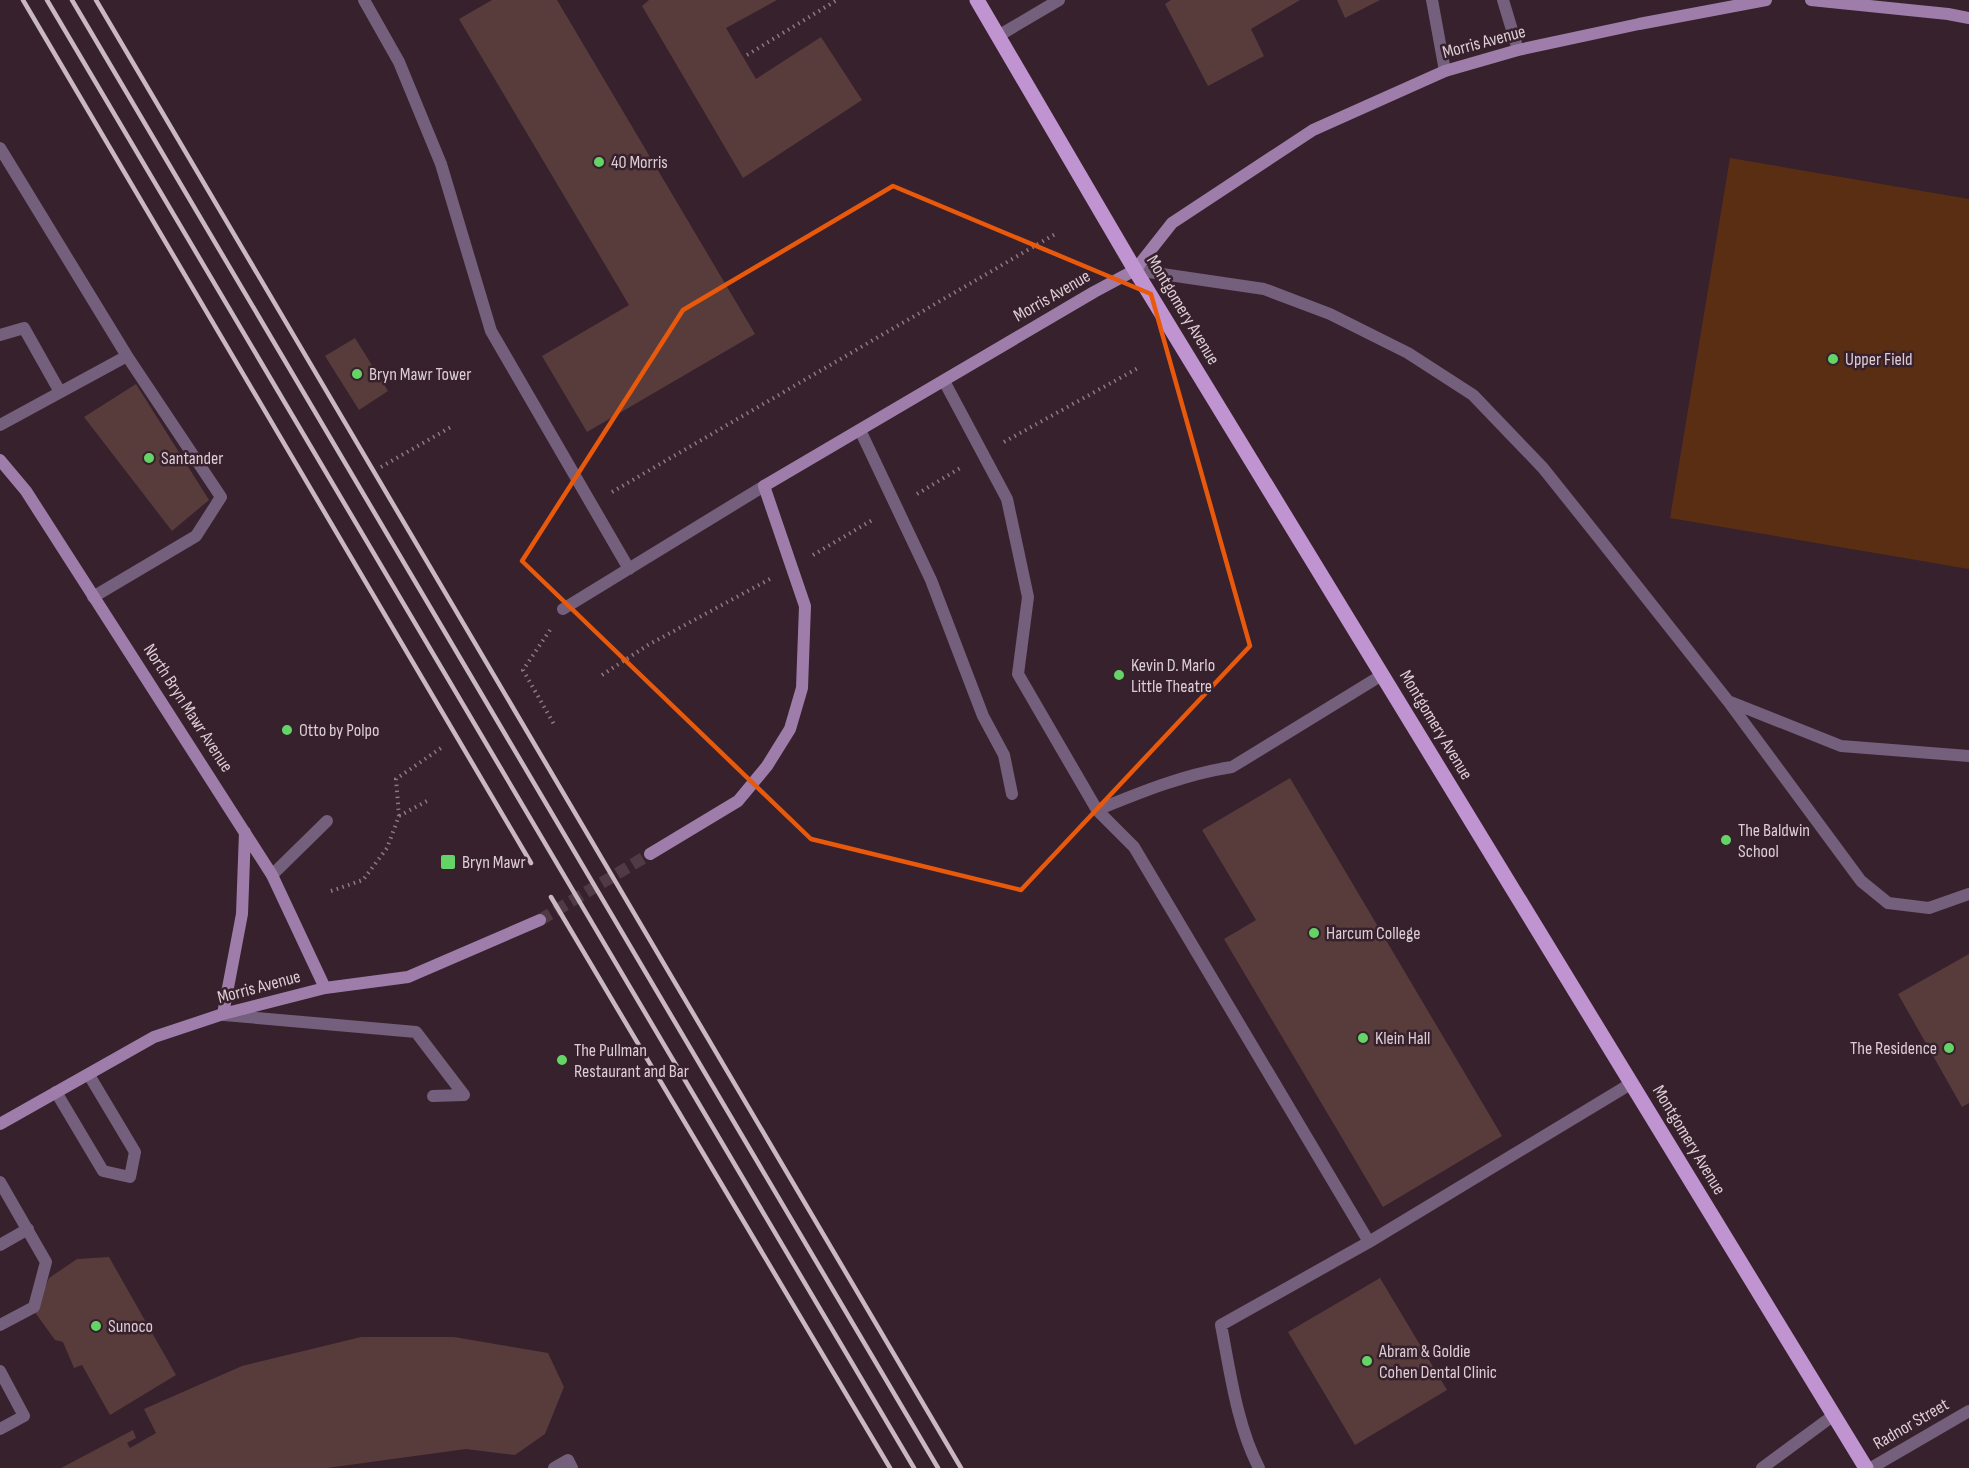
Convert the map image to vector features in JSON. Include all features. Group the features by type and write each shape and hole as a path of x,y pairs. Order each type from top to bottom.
{"main road":[{"name":"Montgomery Avenue","path":"977,0 1135,270 1866,1468"}],"street":[{"path":"364,0 399,62 441,164 491,331 629,569"},
{"path":"998,36 1059,0"},
{"path":"1432,0 1445,71"},
{"path":"1503,0 1518,50"},
{"name":"Morris Avenue","path":"764,486 1135,270 1172,223 1313,130 1445,71 1518,50 1766,0"},
{"path":"1811,0 1969,18"},
{"path":"0,148 127,356 221,497 196,536 93,597"},
{"path":"1135,270 1264,289 1330,314 1408,353 1473,395 1543,468 1728,701 1861,881 1888,903 1929,908 1969,894"},
{"path":"0,334 24,328 60,392"},
{"path":"0,425 127,356"},
{"path":"944,381 1007,499 1028,597 1018,674 1097,810 1134,847 1369,1242"},
{"path":"860,430 931,580 983,716 1004,755 1012,794"},
{"name":"North Bryn Mawr Avenue","path":"0,460 26,491 272,875 325,988"},
{"path":"563,609 764,486 805,606 802,688 790,729 767,766 738,801 650,854"},
{"path":"1097,810 1152,788 1193,775 1232,767 1382,675"},
{"path":"1728,701 1841,746 1969,756"},
{"path":"272,875 327,821"},
{"path":"245,832 242,914 223,1014 416,1032 464,1095 433,1096"},
{"name":"Morris Avenue","path":"0,1124 154,1037 223,1014 325,988 408,977 540,920"},
{"path":"56,1092 104,1171 130,1177 135,1152 89,1075"},
{"path":"1259,1468 1236,1401 1221,1325 1369,1242 1632,1083"},
{"path":"0,1325 34,1307 45,1262 28,1229 1,1186"},
{"path":"0,1245 28,1229"},
{"path":"0,1371 24,1416 0,1429"},
{"name":"Radnor Street","path":"1871,1468 1969,1411"},
{"path":"1762,1468 1834,1415"},
{"path":"554,1468 568,1460 572,1468"}],"path":[{"path":"747,55 837,0"},
{"path":"591,504 1057,233"},
{"path":"381,467 451,427"},
{"path":"555,726 523,670 563,609"},
{"path":"602,675 648,645"},
{"path":"331,891 363,880 387,848 399,816 396,778 441,748"},
{"path":"399,816 427,801"}],"highlighted area":[{"path":"893,186 1151,294 1250,646 1021,890 811,839 522,561 683,310"}],"shaded area":[{"name":"Upper Field","path":"1730,158 1969,199 1969,569 1670,518"}],"building":[{"name":"40 Morris","path":"492,0 557,0 755,334 587,432 542,356 629,305 459,19"},
{"path":"649,0 777,0 726,28 756,79 821,37 862,100 743,178 642,6"},
{"path":"1171,0 1300,0 1251,29 1264,56 1208,86 1165,4"},
{"path":"1337,0 1380,0 1345,18"},
{"name":"Bryn Mawr Tower","path":"355,338 388,391 359,410 325,356"},
{"name":"Santander","path":"136,384 209,500 172,531 84,417"},
{"name":"Klein Hall","path":"1290,778 1502,1136 1383,1207 1224,939 1256,920 1202,830"},
{"name":"The Residence","path":"1969,954 1969,1103 1962,1107 1898,994"},
{"name":"Sunoco","path":"109,1257 176,1375 110,1415 82,1365 74,1368 63,1342 55,1340 34,1311 49,1278 77,1259"},
{"name":"Abram & Goldie Cohen Dental Clinic","path":"1380,1278 1447,1390 1355,1445 1288,1332"},
{"path":"361,1337 454,1337 548,1353 564,1387 545,1434 515,1455 466,1449 327,1468 61,1468 133,1430 136,1438 127,1443 130,1448 156,1433 144,1409 242,1366"}],"tunnel":[{"path":"540,920 650,854"}],"railway":[{"path":"23,0 531,863"},
{"path":"47,0 914,1468"},
{"path":"72,0 938,1468"},
{"path":"96,0 961,1468"},
{"path":"551,897 890,1468"}],"place":[{"name":"40 Morris","path":"599,162"},
{"name":"Upper Field","path":"1833,359"},
{"name":"Bryn Mawr Tower","path":"357,374"},
{"name":"Santander","path":"149,458"},
{"name":"Kevin D. Marlo Little Theatre","path":"1119,675"},
{"name":"Otto by Polpo","path":"287,730"},
{"name":"The Baldwin School","path":"1726,840"},
{"name":"Bryn Mawr","path":"448,862"},
{"name":"Harcum College","path":"1314,933"},
{"name":"Klein Hall","path":"1363,1038"},
{"name":"The Residence","path":"1949,1048"},
{"name":"The Pullman Restaurant and Bar","path":"562,1060"},
{"name":"Sunoco","path":"96,1326"},
{"name":"Abram & Goldie Cohen Dental Clinic","path":"1367,1361"}]}
